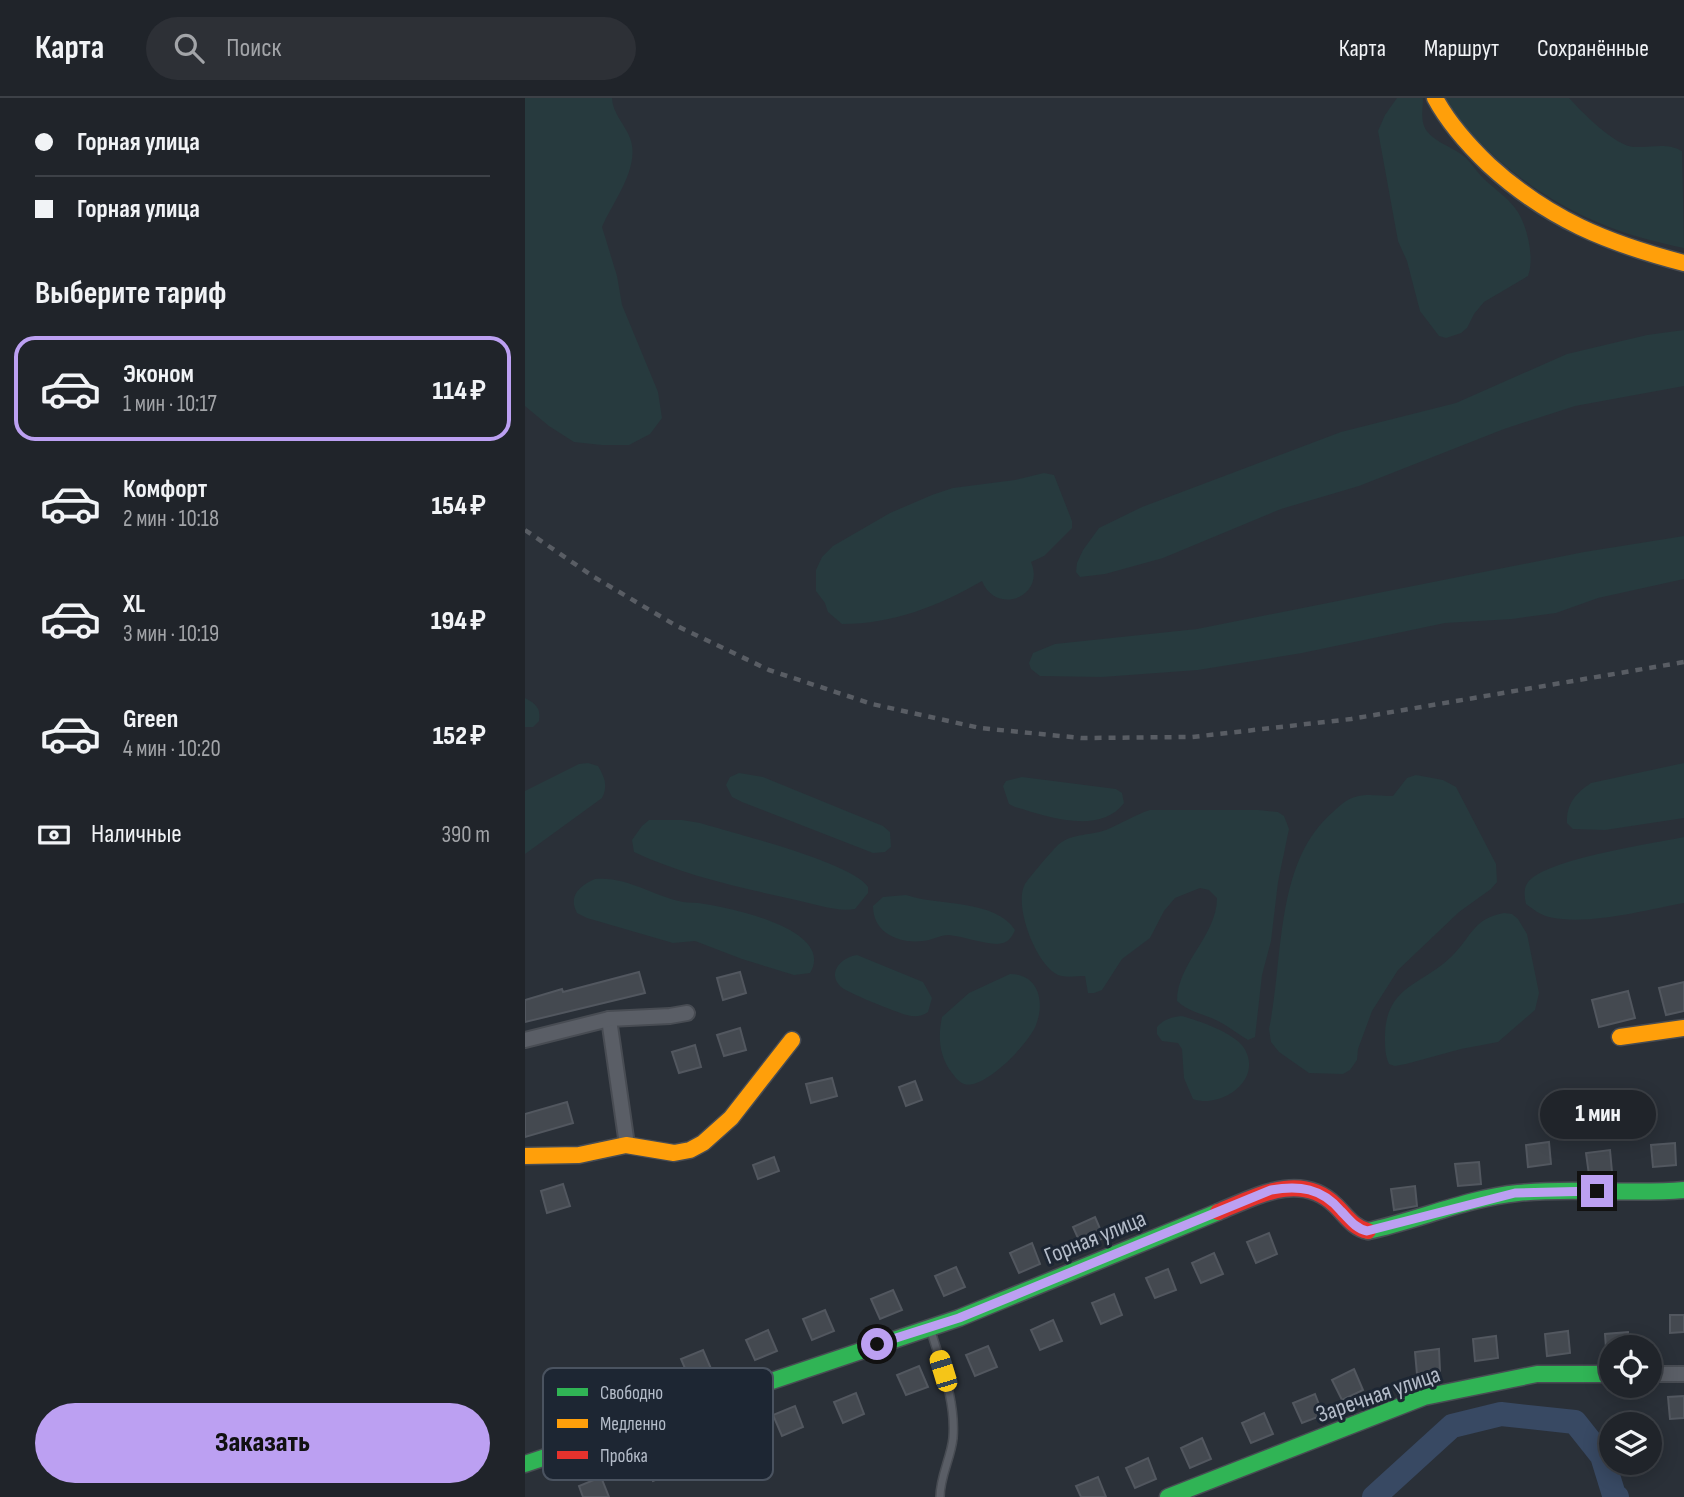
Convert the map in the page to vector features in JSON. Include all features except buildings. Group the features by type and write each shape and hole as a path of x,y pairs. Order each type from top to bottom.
{"street":[{"path":"1436,98 1451,124 1468,145 1517,191 1547,212 1613,243 1684,263"},
{"path":"525,1040 610,1019 687,1013"},
{"path":"610,1019 627,1145"},
{"path":"1620,1037 1684,1028"},
{"path":"525,1156 580,1155 627,1145 675,1153 687,1152 709,1140 729,1119 792,1040"},
{"name":"Горная улица","path":"773,1380 959,1318 1261,1193 1284,1188 1297,1187 1319,1192 1359,1228 1367,1231 1515,1193 1573,1191 1639,1194 1684,1190"},
{"name":"Заречная улица","path":"1168,1497 1424,1397 1537,1374 1599,1374"},
{"path":"1662,1374 1684,1374"},
{"name":"Горная улица","path":"525,1464 543,1458"}],"lane":[{"path":"930,1327 950,1393 953,1438 940,1485 940,1497"}],"green space":[{"path":"525,98 612,98 616,113 630,138 632,160 629,172 602,227 617,276 622,305 658,392 662,418 650,434 629,445 574,442 525,406"},
{"path":"1397,98 1423,98 1422,118 1426,130 1466,158 1483,178 1512,204 1523,222 1529,241 1531,260 1528,276 1484,302 1467,328 1446,338 1439,336 1420,311 1407,261 1398,241 1378,131"},
{"path":"1445,98 1569,98 1599,127 1626,145 1665,146 1682,151 1684,248 1618,230 1554,200 1492,154 1458,117"},
{"path":"1684,330 1684,386 1575,406 1504,429 1359,486 1281,509 1163,558 1105,574 1080,577 1076,572 1083,550 1099,528 1142,507 1341,432 1456,403 1567,354 1647,335"},
{"path":"1044,473 1054,475 1072,521 1072,528 1044,556 1031,562 1034,574 1032,585 1026,593 1008,600 998,598 989,592 982,581 932,606 879,621 842,624 828,612 816,591 816,570 822,557 833,546 890,513 932,495 953,488 1015,480"},
{"path":"1684,536 1684,579 1598,598 1556,613 1445,623 1302,653 1198,670 1102,677 1040,676 1031,669 1029,663 1033,653 1055,644 1197,629 1584,552"},
{"path":"525,698 535,704 538,710 539,721 533,727 525,727"},
{"path":"1684,763 1684,818 1605,830 1573,829 1567,823 1568,810 1573,800 1591,783"},
{"path":"579,764 598,766 602,774 605,786 602,798 525,854 525,791"},
{"path":"739,773 763,777 883,826 890,832 891,847 885,852 873,853 742,802 732,797 726,785 730,777"},
{"path":"1416,775 1443,780 1456,787 1496,864 1497,882 1459,912 1398,970 1372,1011 1358,1049 1357,1060 1350,1070 1343,1074 1309,1073 1279,1052 1271,1042 1269,1029 1285,913 1300,857 1314,833 1343,803 1364,795 1393,796 1407,778"},
{"path":"1022,777 1116,789 1122,793 1124,803 1101,819 1072,821 1042,815 1009,804 1003,786 1006,781"},
{"path":"1150,810 1258,810 1278,812 1284,816 1289,829 1278,882 1271,941 1262,975 1255,1037 1248,1040 1222,1023 1177,1001 1183,974 1211,925 1215,912 1217,898 1209,890 1200,888 1175,898 1164,911 1150,938 1122,959 1102,990 1094,993 1088,993 1085,976 1061,976 1050,969 1035,947 1024,919 1022,894 1025,884 1040,866 1061,842 1079,835 1106,830"},
{"path":"649,820 700,823 790,849 857,877 868,887 868,893 855,909 833,909 693,875 634,852 632,840"},
{"path":"1684,837 1684,903 1581,920 1546,916 1526,904 1525,887 1543,871 1581,858"},
{"path":"595,879 618,880 672,899 736,910 777,924 795,933 808,945 814,958 810,973 794,975 695,941 673,943 587,918 577,913 575,897 580,888"},
{"path":"906,895 980,908 1006,920 1015,930 1009,940 997,944 949,935 923,941 905,941 882,930 874,915 873,906 883,897"},
{"path":"1504,913 1512,914 1518,919 1527,934 1539,993 1535,1010 1498,1042 1406,1064 1389,1064 1385,1048 1387,1020 1398,997 1451,957 1479,924"},
{"path":"857,955 923,982 932,998 928,1012 917,1016 907,1015 883,1007 840,986 835,976 838,966 851,956"},
{"path":"1010,974 1028,979 1037,991 1040,1007 1036,1025 1025,1043 1005,1064 983,1080 964,1084 949,1069 941,1051 942,1017 969,993"},
{"path":"1182,1016 1207,1024 1233,1037 1244,1048 1249,1060 1248,1071 1244,1081 1227,1096 1216,1100 1193,1099 1184,1078 1182,1049 1178,1043 1162,1041 1157,1034 1157,1027 1162,1022"}],"waterway":[{"path":"1374,1497 1452,1426 1501,1414 1575,1422 1602,1456 1614,1495 1617,1497"}],"railway":[{"path":"525,530 594,577 675,625 769,670 872,704 980,728 1081,738 1192,737 1351,719 1684,662"}],"traffic: fast":[{"path":"1368,1231 1462,1204 1518,1193 1684,1190"},
{"path":"773,1381 959,1318 1218,1212"},
{"path":"1168,1497 1424,1397 1537,1374 1599,1374"},
{"path":"525,1464 543,1458"}],"traffic: slow":[{"path":"1435,98 1474,150 1511,184 1534,200 1580,227 1629,247 1684,263"},
{"path":"1620,1037 1684,1028"},
{"path":"525,1156 579,1155 626,1145 674,1153 690,1150 703,1143 731,1118 792,1040"}],"traffic: jam":[{"path":"1218,1212 1262,1194 1292,1188 1321,1195 1354,1224 1368,1231"}],"route":[{"path":"877,1344 959,1318 1271,1190 1297,1187 1319,1192 1359,1228 1367,1231 1515,1193 1597,1191"}]}
